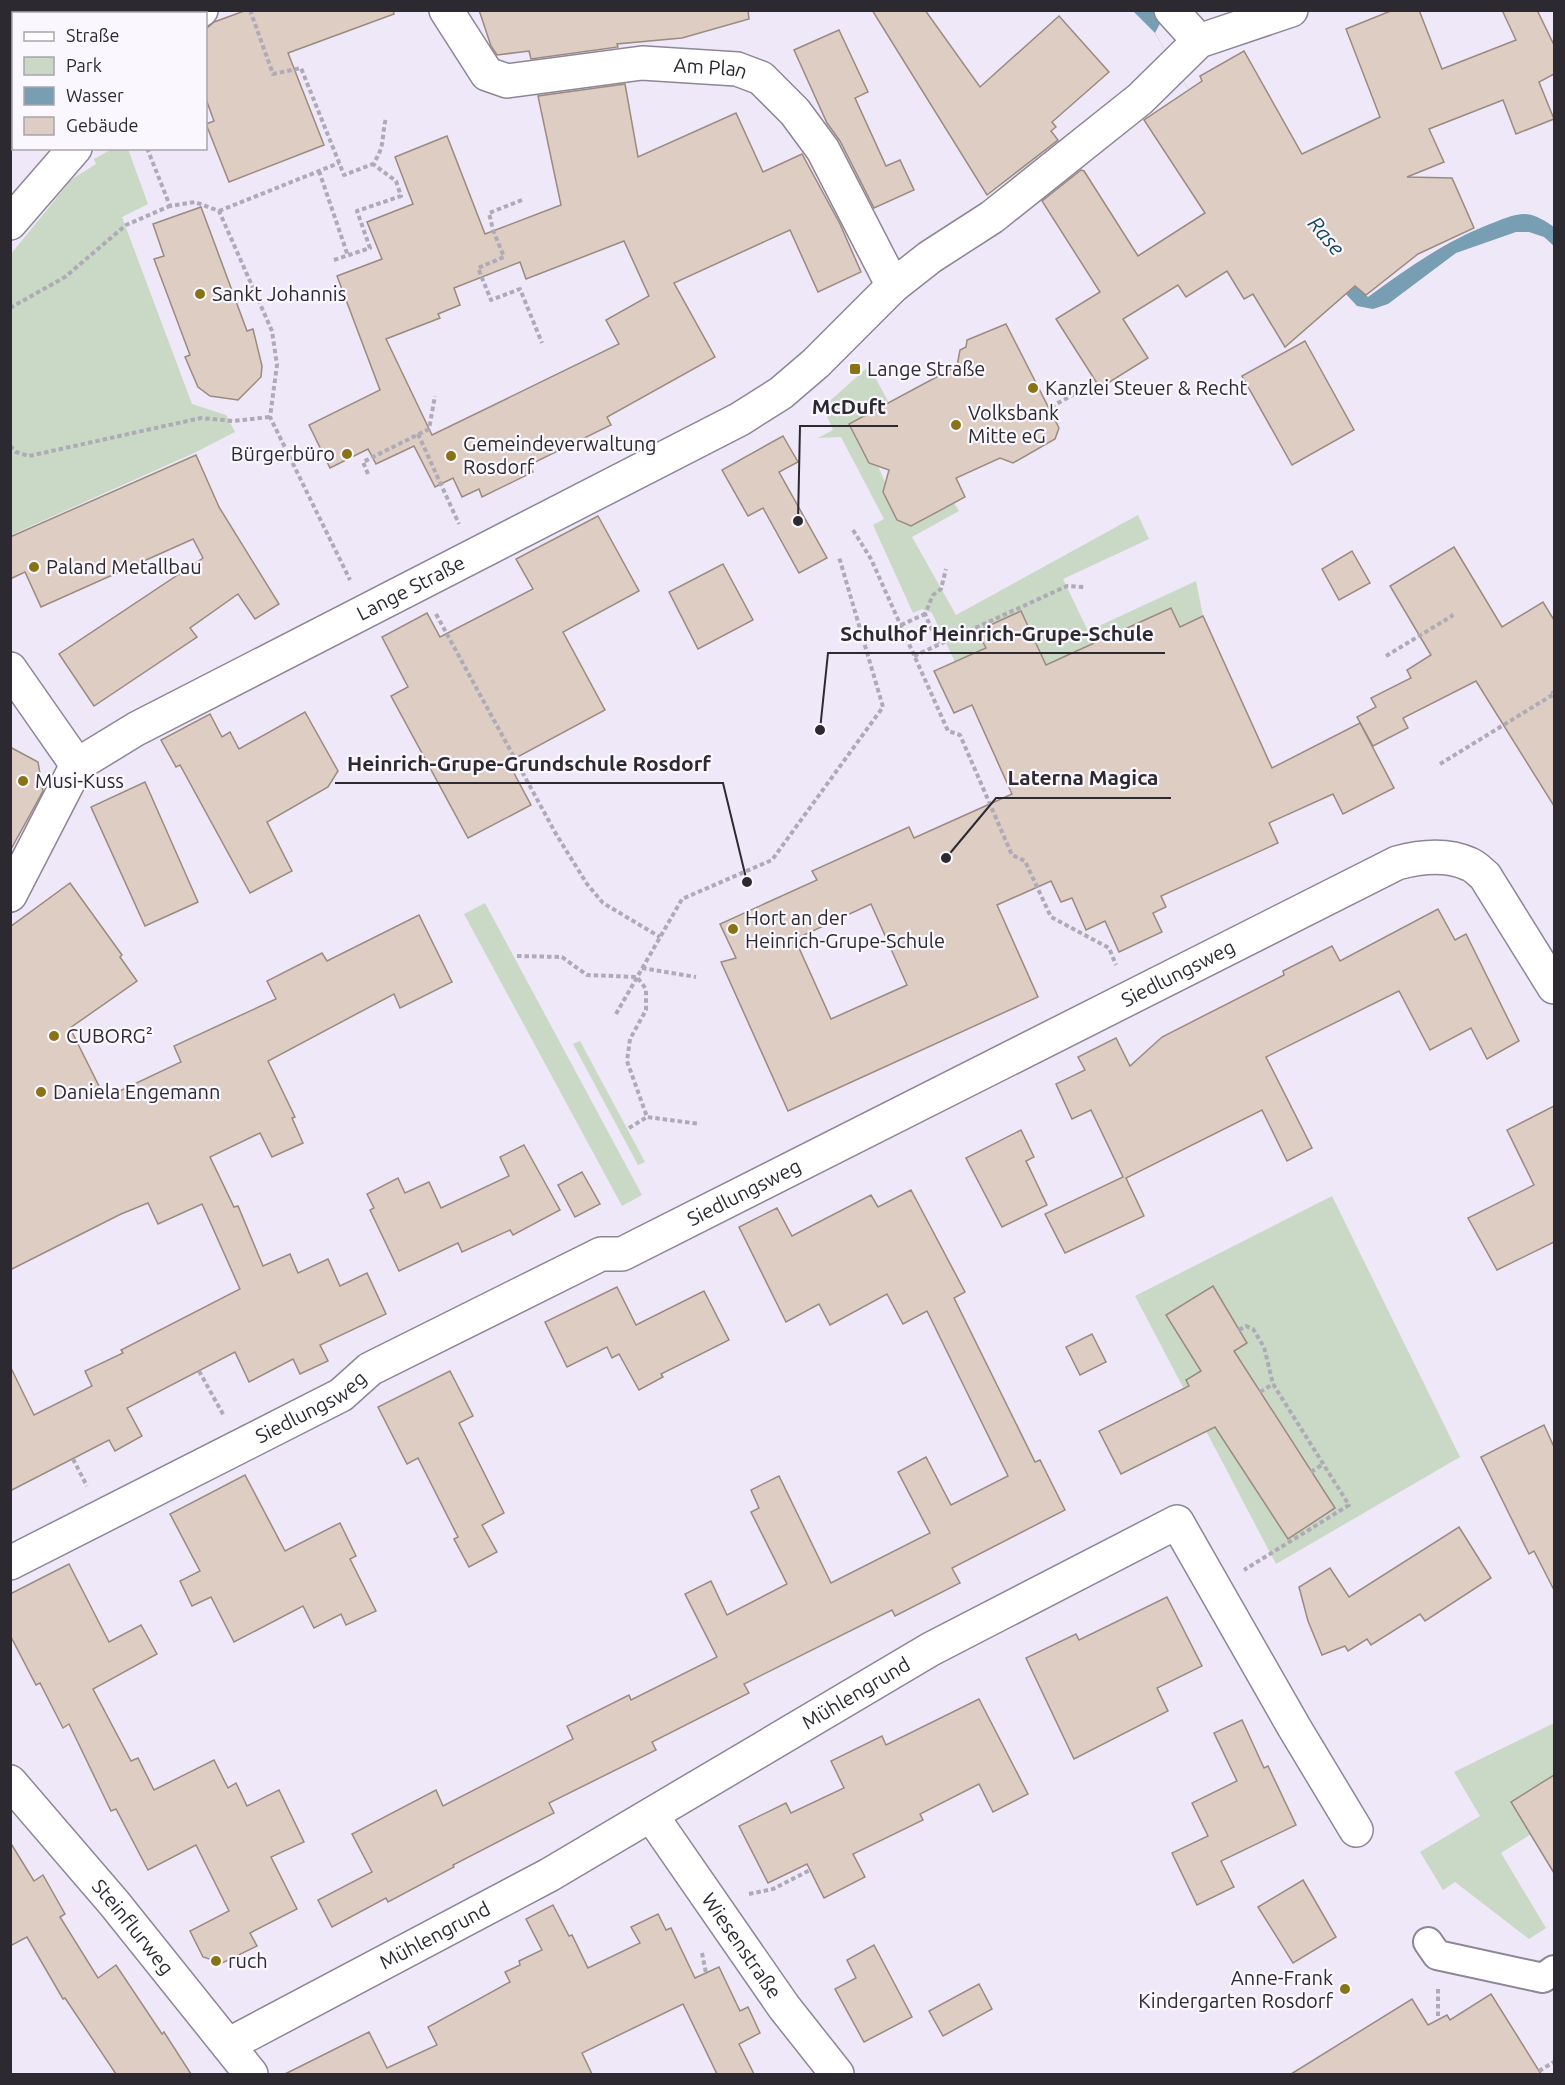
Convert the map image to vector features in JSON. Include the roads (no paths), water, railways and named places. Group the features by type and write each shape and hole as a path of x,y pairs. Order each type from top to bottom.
{"street":[{"name":"Am Plan","path":"447,10 487,74 507,81 642,63 737,69 761,78 795,112 823,150 893,286"},
{"path":"1171,10 1186,54"},
{"name":"Lange Straße","path":"77,765 136,729 740,419 781,393 816,363 893,286 930,257 992,217 1140,99 1186,54 1291,10"},
{"path":"10,223 73,150"},
{"path":"10,669 77,765 10,895"},
{"name":"Siedlungsweg","path":"10,1563 341,1395 370,1369 601,1254 622,1254 1397,862 1420,857 1448,859 1470,864 1485,876 1554,987"},
{"name":"Mühlengrund","path":"228,2045 549,1875 931,1649 1177,1522 1294,1727 1356,1830"},
{"name":"Steinflurweg","path":"10,1782 114,1903 251,2074"},
{"name":"Wiesenstraße","path":"651,1815 784,2007 837,2074"},
{"path":"1428,1942 1437,1955 1543,1978 1554,1971"}],"water":[{"path":"1133,11 1158,11 1257,176 1335,268 1368,297 1442,247 1473,231 1512,216 1525,214 1533,216 1554,227 1554,246 1544,237 1529,232 1516,232 1456,253 1388,304 1373,309 1357,306 1309,254 1191,94 1155,33"}],"place":[{"name":"Sankt Johannis","path":"200,294"},
{"name":"Lange Straße","path":"855,369"},
{"name":"Kanzlei Steuer & Recht","path":"1033,388"},
{"name":"Volksbank Mitte eG","path":"956,425"},
{"name":"Bürgerbüro","path":"347,454"},
{"name":"Gemeindeverwaltung Rosdorf","path":"451,456"},
{"name":"McDuft","path":"798,521"},
{"name":"Paland Metallbau","path":"34,567"},
{"name":"Schulhof Heinrich-Grupe-Schule","path":"820,730"},
{"name":"Musi-Kuss","path":"23,781"},
{"name":"Laterna Magica","path":"946,858"},
{"name":"Heinrich-Grupe-Grundschule Rosdorf","path":"747,882"},
{"name":"Hort an der Heinrich-Grupe-Schule","path":"733,929"},
{"name":"CUBORG²","path":"54,1036"},
{"name":"Daniela Engemann","path":"41,1092"},
{"name":"ruch","path":"216,1961"},
{"name":"Anne-Frank Kindergarten Rosdorf","path":"1345,1989"}],"water label":[{"name":"Rase","path":"1326,236"}]}
